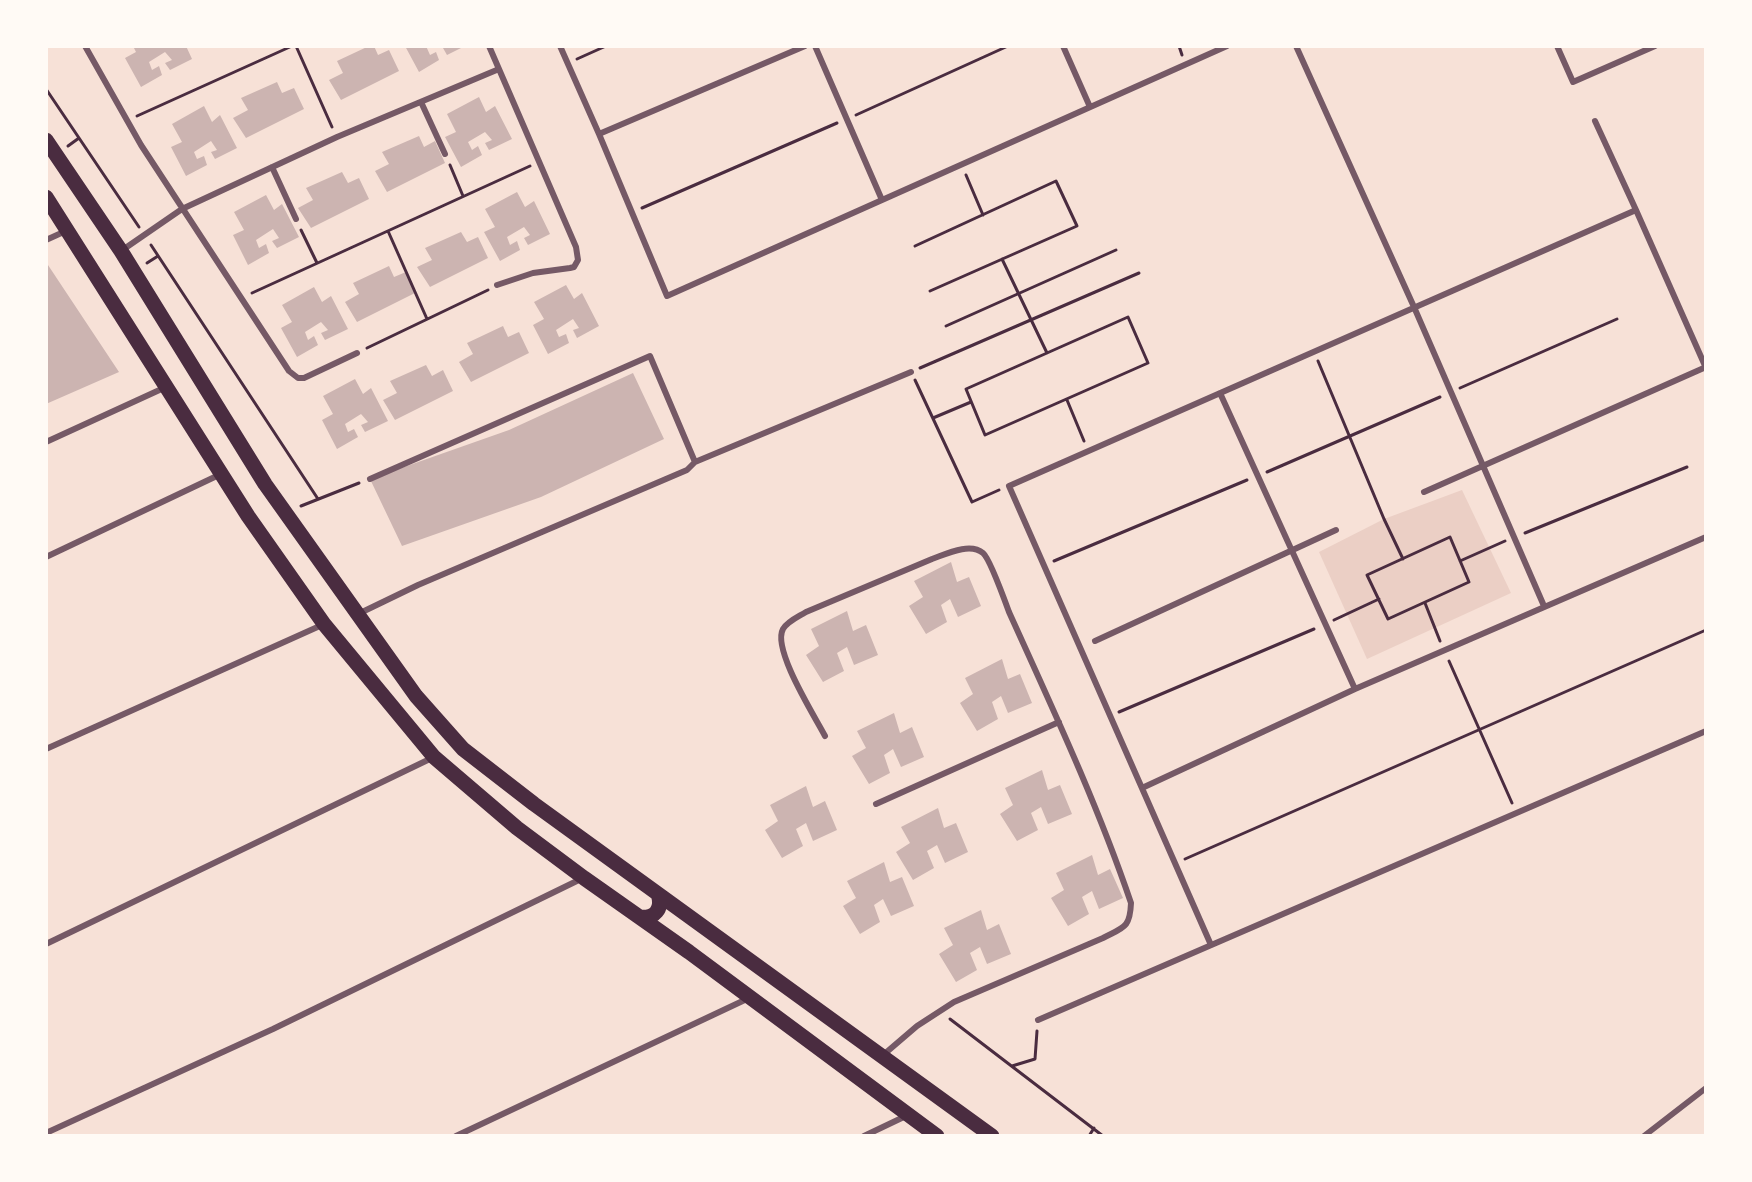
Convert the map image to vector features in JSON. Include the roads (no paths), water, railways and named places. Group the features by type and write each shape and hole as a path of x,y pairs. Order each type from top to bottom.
{"main road":[{"path":"46,140 121,251 285,512 416,696 463,749 534,804 992,1136"},
{"path":"46,197 248,516 324,624 434,757 517,828 937,1136"},
{"path":"639,917 647,918 659,909 658,894"},
{"path":"689,952 682,938 690,925 698,923"}],"street":[{"path":"85,46 127,120 182,208 289,371 298,378 310,376 357,353"},
{"path":"489,46 576,247 578,260 574,267 533,273 496,285"},
{"path":"560,46 667,296 1227,46"},
{"path":"599,134 805,46"},
{"path":"815,46 882,200"},
{"path":"1063,46 1090,107"},
{"path":"1296,46 1414,308 1544,606"},
{"path":"1557,46 1573,82 1655,46"},
{"path":"121,251 182,208 337,137 499,69"},
{"path":"421,102 445,154"},
{"path":"1424,492 1705,368 1595,121"},
{"path":"272,167 296,219"},
{"path":"1211,945 1009,486 1636,210"},
{"path":"46,240 68,230"},
{"path":"370,479 650,356 695,462"},
{"path":"357,614 418,585 687,470 695,462 911,372"},
{"path":"46,442 166,387"},
{"path":"1220,393 1355,689"},
{"path":"46,556 222,474"},
{"path":"1095,641 1336,530"},
{"path":"1142,788 1355,689 1706,537"},
{"path":"825,736 787,664 782,649 783,629 789,622 806,612 953,551 975,548 987,557 1059,722 1131,903 1131,916 1126,926 954,1002 939,1011 882,1056"},
{"path":"46,749 324,624"},
{"path":"876,804 1059,722"},
{"path":"1038,1020 1706,731"},
{"path":"46,944 434,757"},
{"path":"46,1133 273,1029 584,878"},
{"path":"456,1136 750,998"},
{"path":"1644,1136 1706,1088"},
{"path":"864,1136 908,1115"}]}
